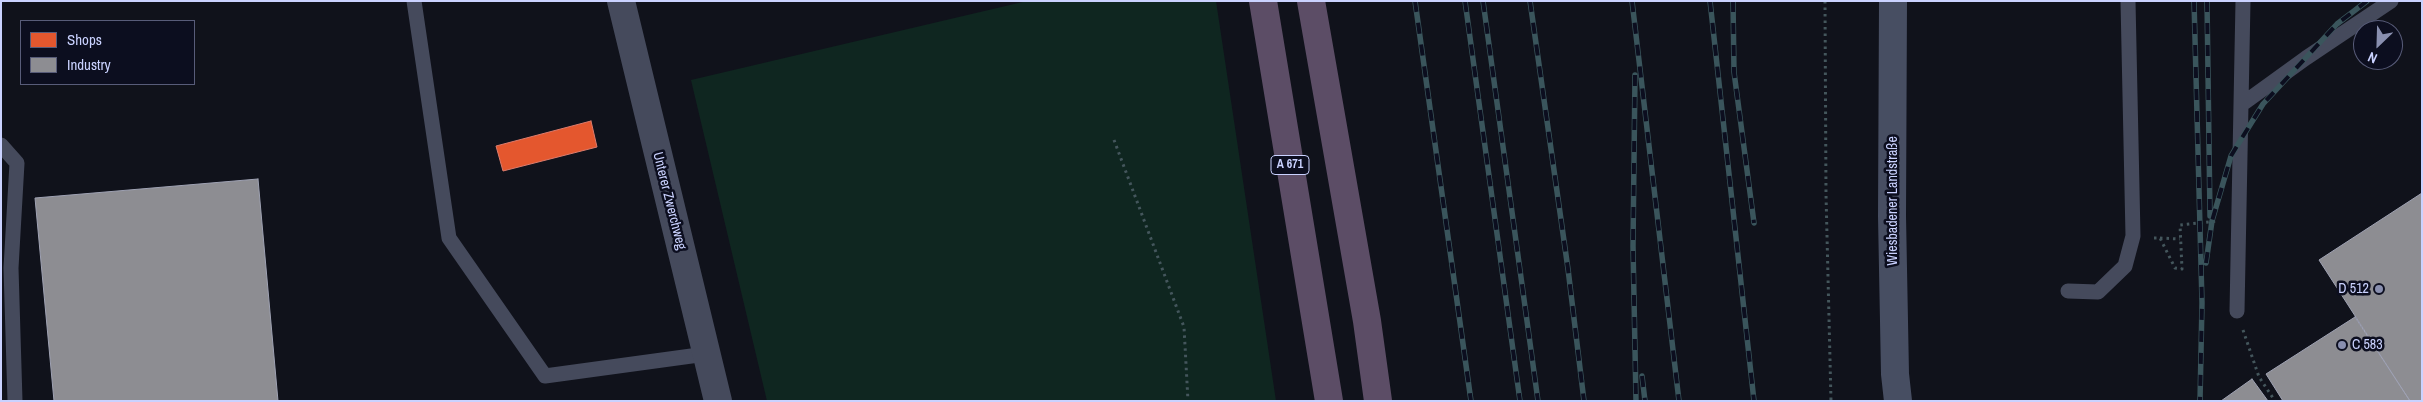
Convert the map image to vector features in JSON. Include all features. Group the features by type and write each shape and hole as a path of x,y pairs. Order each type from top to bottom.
{"highway":[{"name":"A 671","path":"1263,1 1329,401"},
{"path":"1311,1 1367,321 1378,401"}],"main road":[{"name":"Wiesbadener Landstraße","path":"1893,1 1892,216 1895,374 1898,401"}],"street":[{"name":"Unterer Zwerchweg","path":"621,1 718,401"}],"lane":[{"path":"414,1 449,238 545,376 706,354"},
{"path":"2068,291 2098,292 2124,266 2133,236 2128,1"},
{"path":"2237,311 2243,1"},
{"path":"2241,105 2390,1"},
{"path":"1,145 16,164 11,268 15,401"}],"path":[{"path":"1825,1 1826,194 1831,401"},
{"path":"1114,140 1184,327 1188,401"},
{"path":"2160,238 2175,268 2182,269 2180,225 2239,218"},
{"path":"2133,236 2180,239"},
{"path":"2237,311 2258,377 2275,401"}],"green space":[{"path":"1027,1 1216,1 1276,401 767,401 691,80"}],"building: Shops":[{"path":"591,121 597,147 503,171 496,146"}],"building: Industry":[{"path":"258,179 278,401 54,401 35,198"},
{"name":"D 512","path":"2422,193 2422,401 2410,401 2319,260"},
{"name":"C 583","path":"2355,317 2410,401 2283,401 2266,374"},
{"path":"2252,379 2268,401 2221,401"}],"railway":[{"path":"1415,1 1471,401"},
{"path":"1465,1 1520,401"},
{"path":"1483,1 1538,401"},
{"path":"1530,1 1568,269 1584,401"},
{"path":"1632,1 1679,401"},
{"path":"1710,1 1754,401"},
{"path":"1733,1 1734,72 1754,223"},
{"path":"2194,1 2202,303 2200,401"},
{"path":"2207,1 2210,216"},
{"path":"2206,263 2212,221 2231,156 2240,141 2263,104 2337,24 2367,1"},
{"path":"1635,75 1633,246 1636,401"},
{"path":"1642,376 1645,401"}],"place":[{"name":"D 512","path":"2379,289"},
{"name":"C 583","path":"2342,345"}]}
